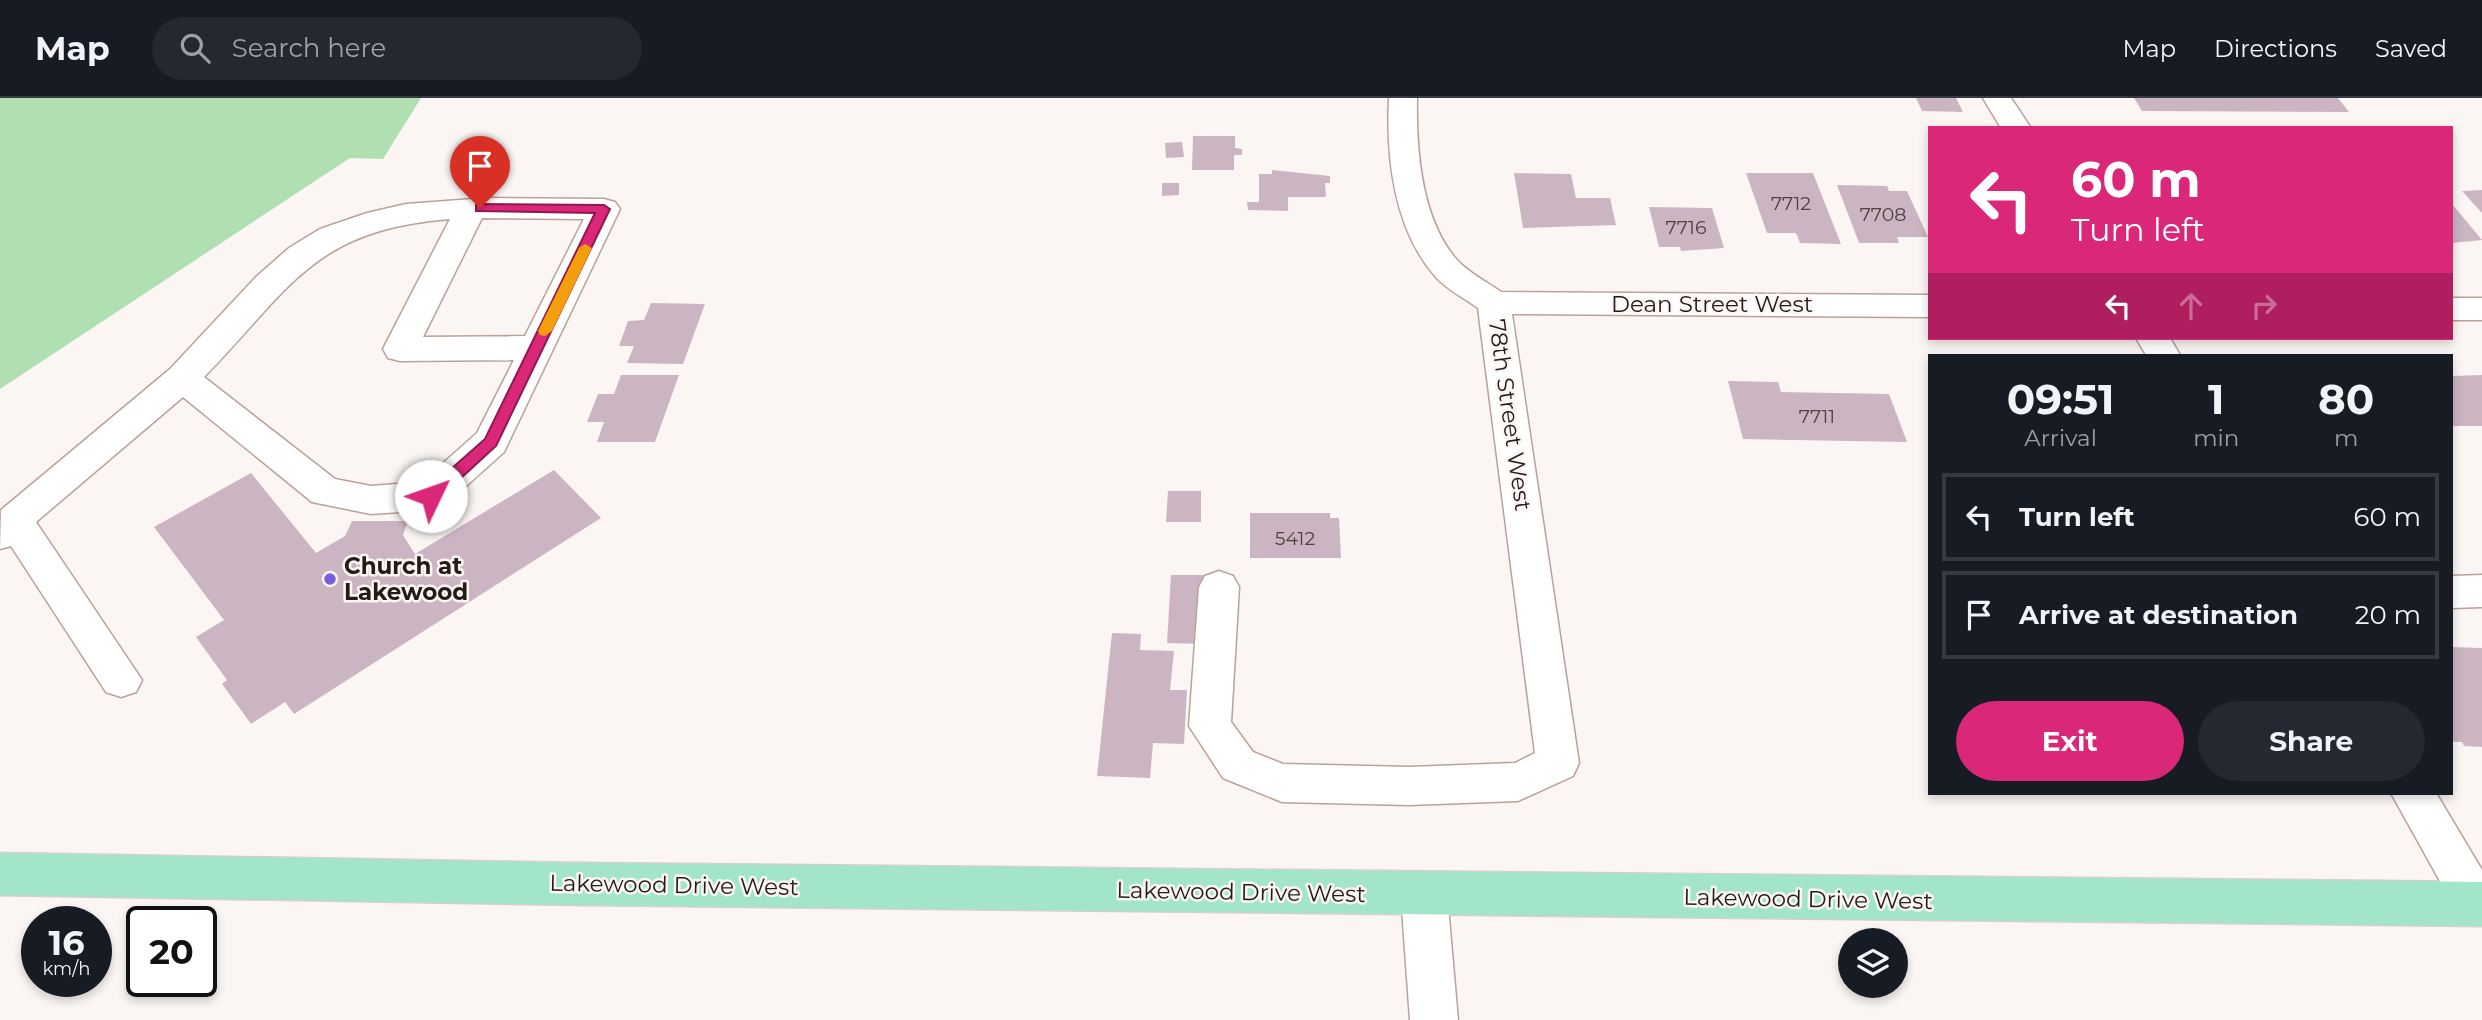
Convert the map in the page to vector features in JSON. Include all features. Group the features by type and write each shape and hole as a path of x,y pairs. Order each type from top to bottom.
{"main road":[{"name":"Lakewood Drive West","path":"0,874 1424,895 2480,904"}],"street":[{"name":"78th Street West","path":"1219,587 1210,726 1238,765 1282,783 1409,786 1518,782 1559,763 1494,303 1447,270 1433,250 1408,185 1401,126 1404,98"},
{"path":"1997,98 2015,126"},
{"path":"471,208 400,349 537,348"},
{"path":"121,680 7,527 39,495 182,378 250,302 301,255 348,230 413,212 471,208 604,209 491,442 431,496 371,500 325,492 182,378"},
{"name":"Dean Street West","path":"1494,303 1928,306"},
{"path":"2453,309 2482,309"},
{"path":"2453,592 2482,591"},
{"path":"2414,795 2480,904"},
{"path":"1424,895 1434,1020"}],"green space":[{"path":"0,98 421,98 383,159 350,158 0,389"}],"building":[{"path":"1916,98 1956,98 1963,112 1922,111"},
{"path":"2134,98 2338,98 2349,112 2142,111"},
{"path":"1193,136 1235,136 1235,148 1242,149 1242,155 1234,155 1234,170 1192,170"},
{"path":"1182,142 1184,157 1166,158 1165,143"},
{"path":"1272,170 1330,176 1330,183 1325,183 1326,197 1288,197 1288,211 1248,210 1247,202 1259,202 1259,174 1272,174"},
{"path":"1514,173 1571,174 1576,198 1610,198 1616,225 1523,228"},
{"path":"1746,173 1813,173 1841,244 1800,243 1796,233 1767,233"},
{"path":"1162,183 1179,183 1179,195 1162,196"},
{"path":"1837,185 1887,186 1889,191 1907,191 1928,237 1897,237 1899,243 1859,243"},
{"path":"2482,190 2482,213 2462,191"},
{"path":"2453,205 2482,240 2453,243"},
{"path":"1649,207 1712,208 1724,248 1681,251 1680,247 1659,247"},
{"path":"651,303 705,304 683,364 627,363 634,346 619,346 628,321 644,320"},
{"path":"621,375 679,375 655,442 597,442 604,422 587,422 598,394 614,394"},
{"path":"2482,375 2482,426 2453,426 2453,376"},
{"path":"1728,381 1778,382 1781,392 1889,394 1907,442 1743,439"},
{"path":"554,470 601,518 294,714 285,702 251,724 222,684 227,680 196,637 224,620 154,527 251,473 316,553 345,536 352,521 408,521 403,535 415,554"},
{"path":"1168,491 1201,491 1201,522 1166,522"},
{"path":"1250,513 1330,513 1330,518 1339,518 1341,558 1250,558"},
{"path":"1171,575 1209,575 1206,644 1167,643"},
{"path":"1112,633 1141,634 1140,650 1174,651 1170,690 1187,690 1184,744 1153,743 1150,778 1097,776"},
{"path":"2453,647 2482,648 2482,747 2464,746 2462,742 2454,742"}],"slow traffic":[{"path":"545,331 585,248"}],"place":[{"name":"Church at Lakewood","path":"330,579"}],"route":[{"path":"431,496 491,442 604,209 480,208"}]}
